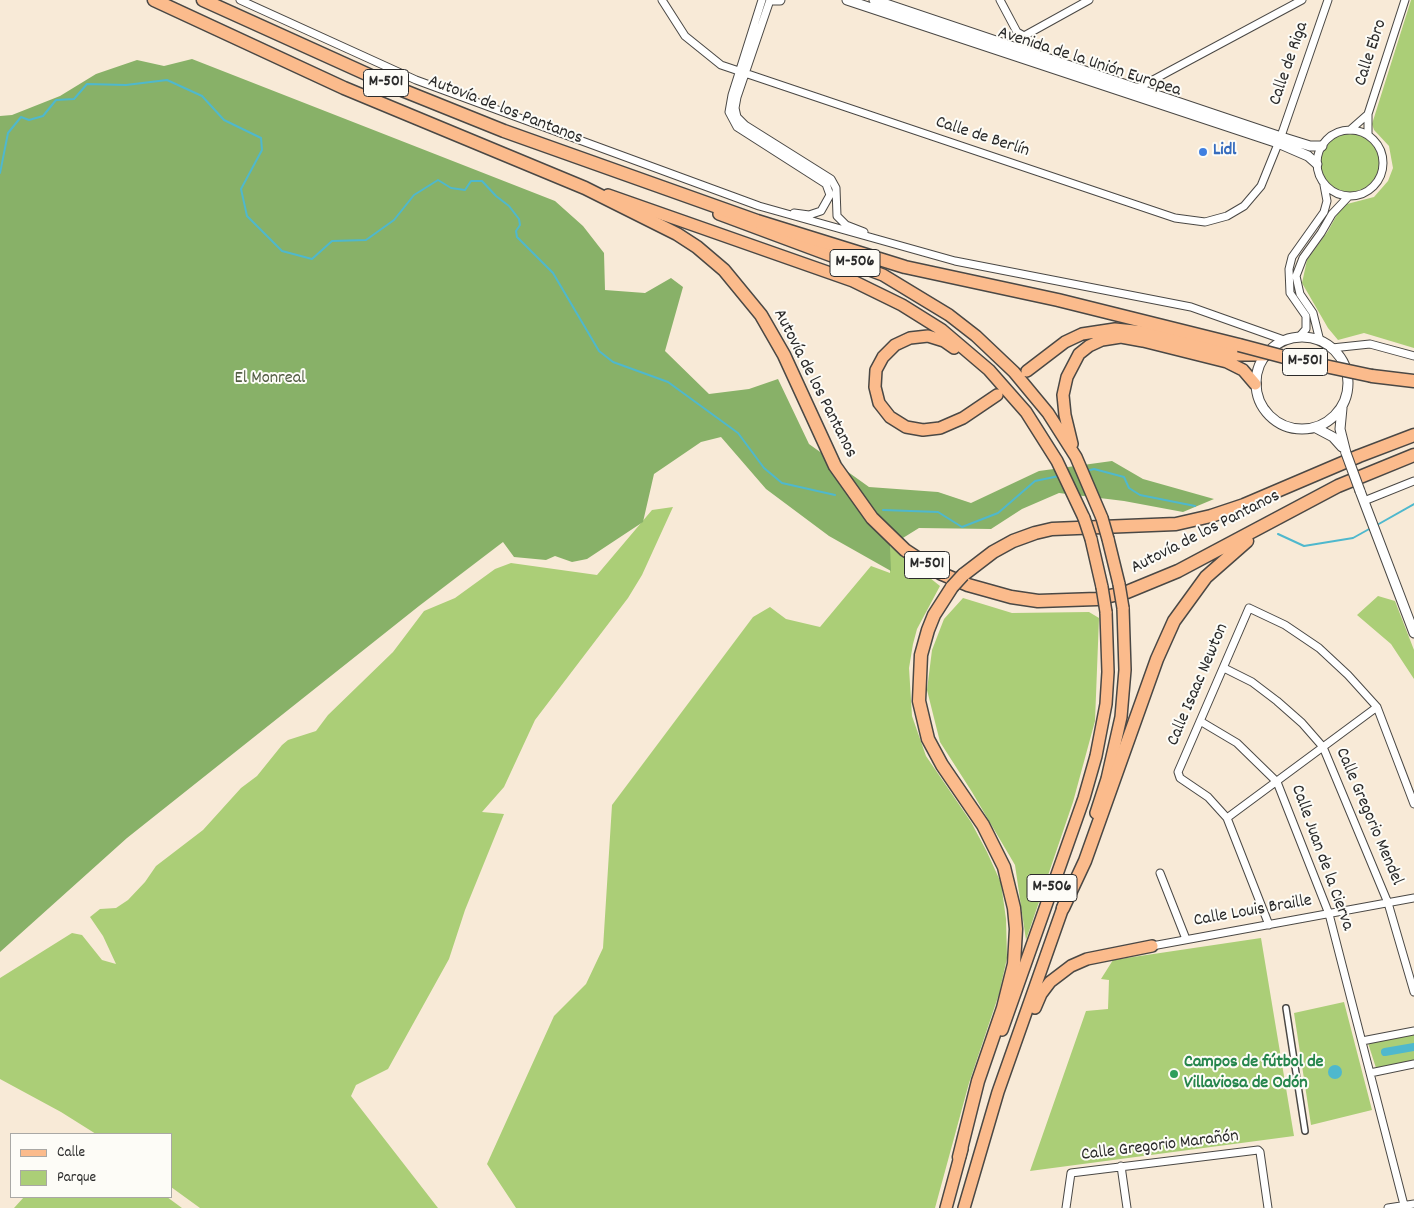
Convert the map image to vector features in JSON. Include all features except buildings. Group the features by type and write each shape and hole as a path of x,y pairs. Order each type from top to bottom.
{"highway":[{"name":"Autovía de los Pantanos","path":"154,0 344,88 585,188 677,234 697,247 724,270 748,297 773,335 835,466 855,498 883,531 905,550 940,573 968,585 1011,598 1038,601 1097,600 1127,592 1178,571 1338,486 1414,455"},
{"name":"Autovía de los Pantanos","path":"203,0 402,90 574,157 758,221 905,267 1058,300 1292,359 1372,376 1414,381"},
{"path":"959,1157 978,1081 1005,999 1014,964 1016,929 1010,887 995,847 942,765 928,739 922,714 918,678 921,655 934,614 963,574 993,552 1013,541 1052,529 1176,524 1211,516 1244,505 1359,456 1414,435"},
{"path":"1063,908 1085,861 1157,659 1174,621 1188,599 1220,563 1241,545 1305,508 1338,486"}],"main road":[{"name":"M-506","path":"574,157 628,181 850,261 883,275 919,296 976,336 1014,372 1048,414 1076,457 1102,518 1119,584 1122,608 1125,670 1118,733 1108,779 998,1092 964,1208"},
{"name":"M-506","path":"585,188 853,281 902,305 942,330 989,370 1026,412 1069,482 1084,518 1091,539 1106,612 1108,672 1106,704 1096,756 1081,807 990,1061 959,1157 946,1208"},
{"path":"1026,371 1065,342 1082,334 1115,329 1144,332 1236,356 1265,355"},
{"path":"989,370 972,362 944,340 928,336 910,338 895,345 883,358 876,370 875,387 879,403 890,416 906,428 923,430 940,428 963,418 997,396"},
{"path":"1076,457 1065,415 1064,394 1067,377 1079,354 1088,346 1102,340 1121,337 1143,340 1227,362 1244,370 1255,384"},
{"path":"998,1092 1041,994 1059,973 1088,959 1152,946"}],"street":[{"path":"240,0 416,80 759,206 954,261 1190,306 1284,340"},
{"name":"Calle de Berlín","path":"662,0 672,18 694,44 721,65 1187,221 1217,220 1244,206 1262,186 1280,140"},
{"path":"762,0 742,73 735,108 741,122 831,179 836,188 836,211 842,222 911,249"},
{"path":"759,206 810,215 821,211 826,206 830,195 829,190 820,178 742,131 733,123 729,107 771,0 780,0"},
{"name":"Avenida de la Unión Europea","path":"848,0 1280,140 1310,146 1322,146"},
{"name":"Avenida de la Unión Europea","path":"874,0 1138,88 1280,140 1308,156 1317,164"},
{"path":"1000,0 1024,35 1027,50"},
{"path":"1012,45 1024,35 1089,0"},
{"path":"1138,88 1302,0"},
{"name":"Calle de Riga","path":"1280,140 1328,0"},
{"name":"Calle Ebro","path":"1368,135 1368,114 1405,0"},
{"name":"Calle Ebro","path":"1350,130 1368,114"},
{"path":"1299,337 1306,329 1306,316 1290,293 1288,269 1292,257 1324,212 1327,200 1317,164 1322,146 1330,136 1350,130 1368,135 1376,142 1382,152 1384,162 1378,183 1370,191 1360,196 1348,197 1339,195 1324,184"},
{"path":"1320,341 1313,312 1300,294 1296,276 1303,258 1332,214 1348,197"},
{"path":"1342,408 1331,420 1316,428 1295,430 1273,420 1258,401 1255,384 1256,374 1265,355 1284,340 1299,337 1320,341 1332,348 1341,358 1349,382 1342,408 1340,428 1346,453 1414,633"},
{"path":"1332,348 1370,344 1414,356"},
{"path":"1316,428 1333,437 1346,453"},
{"path":"1364,502 1414,481"},
{"name":"Calle Isaac Newton","path":"1227,818 1208,797 1178,775 1250,608 1285,625 1319,648 1348,675 1377,707"},
{"name":"Calle Gregorio Mendel","path":"1224,668 1252,682 1277,701 1302,722 1323,747 1388,903 1414,992"},
{"path":"1270,925 1227,818 1377,707 1414,804"},
{"name":"Calle Juan de la Cierva","path":"1200,721 1237,743 1277,782 1329,914 1370,1073"},
{"path":"1160,873 1186,939"},
{"name":"Calle Louis Braille","path":"1152,946 1414,898"},
{"path":"1286,1008 1305,1131"},
{"path":"1362,1041 1414,1030"},
{"path":"1388,1208 1411,1205 1370,1073 1414,1064"},
{"name":"Calle Gregorio Marañón","path":"1066,1208 1071,1173 1258,1150 1260,1152 1268,1208"},
{"path":"1121,1166 1127,1208"}],"green space":[{"path":"1411,0 1414,0 1414,348 1364,333 1338,340 1328,328 1302,283 1307,260 1328,231 1339,211 1347,204 1374,197 1388,181 1393,168 1389,146 1374,130 1372,124"},
{"name":"El Monreal","path":"192,59 555,201 583,226 604,253 605,290 645,293 671,278 683,287 665,351 709,394 749,389 778,379 809,444 869,487 938,492 971,503 1039,471 1112,461 1143,479 1214,499 1183,512 1124,501 1059,493 1022,509 991,529 919,528 890,546 891,571 829,536 766,489 721,437 701,442 654,474 643,522 587,559 572,562 555,556 546,560 514,557 503,542 419,606 127,838 0,952 0,116 12,115 60,96 96,74 137,60 164,66"},
{"path":"1344,134 1356,134 1371,142 1379,157 1379,169 1371,184 1356,192 1344,192 1329,184 1321,169 1321,157 1329,142"},
{"path":"673,507 642,575 628,598 535,720 504,787 482,812 504,814 465,910 449,959 388,1069 356,1085 351,1096 438,1208 200,1208 172,1188 172,1133 94,1133 61,1112 0,1079 0,978 72,933 82,935 102,960 116,964 103,936 90,917 100,909 116,908 128,900 145,882 156,866 203,830 241,788 257,776 282,745 288,740 316,731 328,715 393,652 424,611 455,598 495,569 511,563 597,575 652,510"},
{"path":"890,546 940,586 917,629 913,644 909,668 912,716 926,756 971,822 987,852 1001,883 1006,919 1007,958 999,994 969,1083 935,1208 516,1208 487,1164 554,1016 586,984 603,948 612,805 753,617 770,607 786,619 820,627 871,566 890,573"},
{"path":"1378,596 1395,601 1414,650 1414,679 1391,644 1357,615"},
{"path":"963,598 1012,613 1089,612 1099,618 1095,721 1073,802 1026,940 1015,865 940,742 927,690 932,650 944,619"},
{"name":"Campos de fútbol de Villaviosa de Odón","path":"1261,938 1294,1136 1030,1171 1086,1011 1108,1009 1109,980 1101,979 1113,960"},
{"path":"1344,1002 1372,1110 1311,1125 1294,1013"},
{"path":"1414,1035 1414,1061 1376,1068 1368,1043"},
{"path":"23,1198 168,1198 182,1208 14,1208"}],"water":[{"path":"1332,1065 1338,1065 1342,1072 1338,1079 1332,1079 1328,1075 1328,1069"}],"waterway":[{"path":"0,173 8,133 21,117 29,120 43,116 56,100 74,99 87,84 126,85 167,80 202,96 224,120 261,138 262,150 241,189 247,216 282,251 312,259 332,241 366,240 394,220 414,195 438,180 451,188 465,190 471,181 482,181 509,206 519,219 520,225 516,231 517,237 553,273 599,351 613,362 668,382 738,433 764,468 782,483 835,495"},
{"path":"1086,471 1094,469 1124,477 1129,488 1140,495 1195,506"},
{"path":"883,510 938,512 962,527 998,513 1035,481 1059,476"},
{"path":"1377,525 1414,504"},
{"path":"1278,534 1304,546 1353,538 1371,528"},
{"path":"1385,1052 1414,1047"}],"place":[{"name":"Lidl","path":"1203,152"},
{"name":"Campos de fútbol de Villaviosa de Odón","path":"1174,1074"}]}
